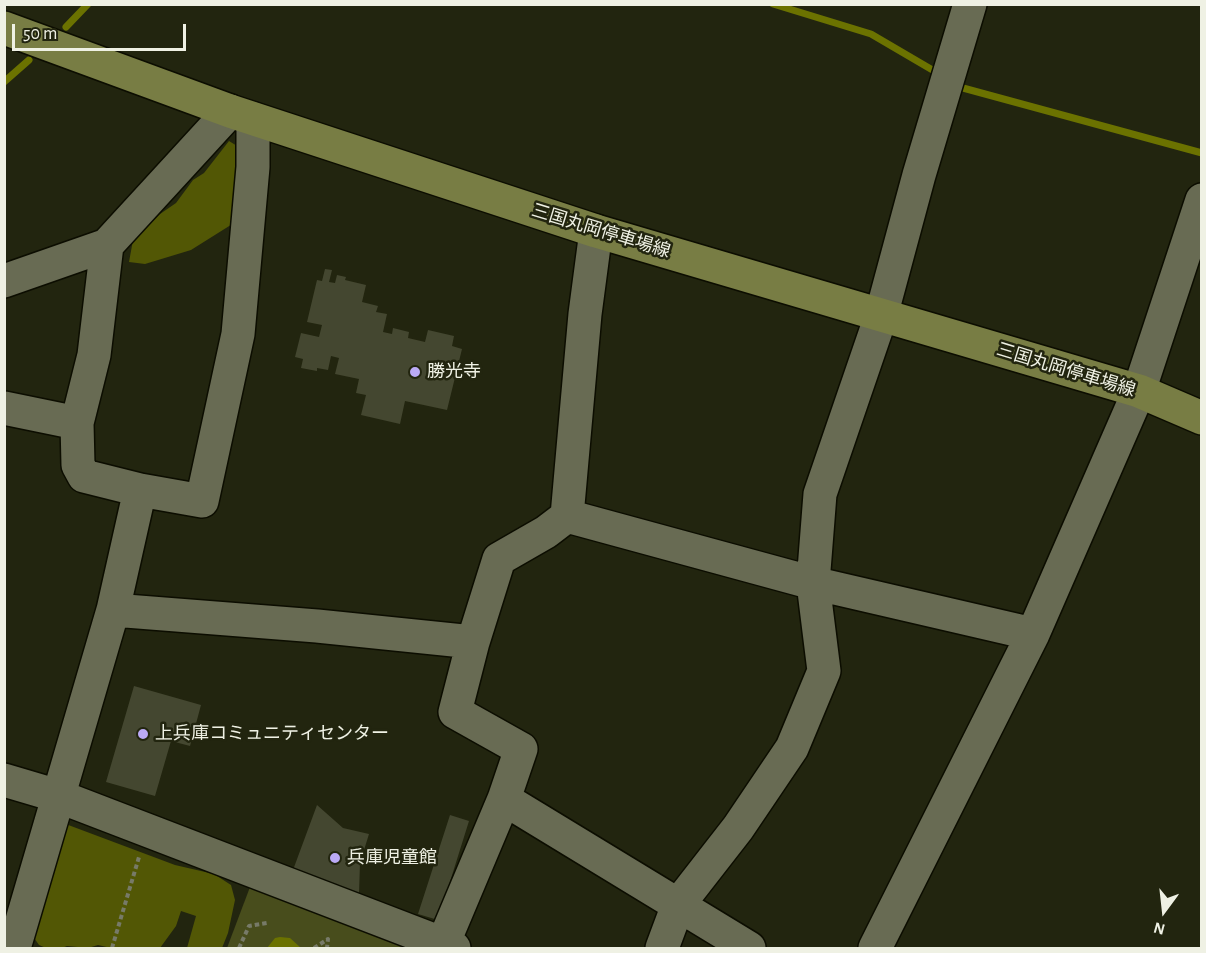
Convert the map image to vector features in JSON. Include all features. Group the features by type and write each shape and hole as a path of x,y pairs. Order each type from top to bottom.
{"main road":[{"name":"三国丸岡停車場線","path":"4,28 241,115 596,231 1139,391 1202,418"}],"street":[{"path":"663,948 678,905 738,828 792,748 824,671 813,583 820,494 881,315 970,4"},
{"path":"4,281 107,245 241,115"},
{"path":"107,245 94,355 77,423 78,465 84,476 140,490 202,501 238,334 251,189 241,115"},
{"path":"875,948 1033,634 1139,391 1202,200"},
{"path":"4,780 58,796 448,946 521,749 455,712 473,642 499,559 567,516 585,314 596,231"},
{"path":"4,408 77,423"},
{"path":"14,948 113,610 140,490"},
{"path":"567,516 813,583 1033,634"},
{"path":"113,610 317,626 473,642"},
{"path":"504,799 749,948"}],"path":[{"path":"112,948 147,830"},
{"path":"239,948 249,926 267,922"},
{"path":"314,948 328,939 327,948"}],"green space":[{"path":"250,887 419,948 227,948"}],"shaded area":[{"path":"229,141 242,149 234,223 191,250 145,264 129,262 133,240 160,214 176,203 193,180 204,173"},
{"path":"63,823 175,865 214,874 231,885 235,900 228,933 222,948 187,948 196,916 181,911 176,926 160,948 111,948 98,945 88,948 67,946 46,948 39,945 30,932"},
{"path":"275,938 290,938 301,948 267,948"}],"building":[{"path":"325,269 332,270 329,282 335,283 337,275 346,277 345,280 366,285 362,302 378,306 376,312 387,314 383,332 392,334 393,328 409,332 408,338 425,342 428,330 454,336 452,346 462,349 447,410 405,401 400,424 361,415 366,395 356,393 359,379 335,374 339,358 331,356 328,370 317,368 317,371 301,368 303,359 295,357 301,333 319,337 322,325 307,322 317,280 322,281"},
{"path":"134,686 201,705 190,746 171,741 155,796 106,782"},
{"path":"317,805 343,828 369,834 360,863 359,894 293,870"},
{"path":"450,815 469,821 438,920 418,914"}],"waterway":[{"path":"66,27 88,4"},
{"path":"773,4 871,34 941,75"},
{"path":"4,82 29,60"},
{"path":"956,83 963,88 1202,153"}],"place":[{"name":"勝光寺","path":"415,372"},
{"name":"上兵庫コミュニティセンター","path":"143,734"},
{"name":"兵庫児童館","path":"335,858"}]}
